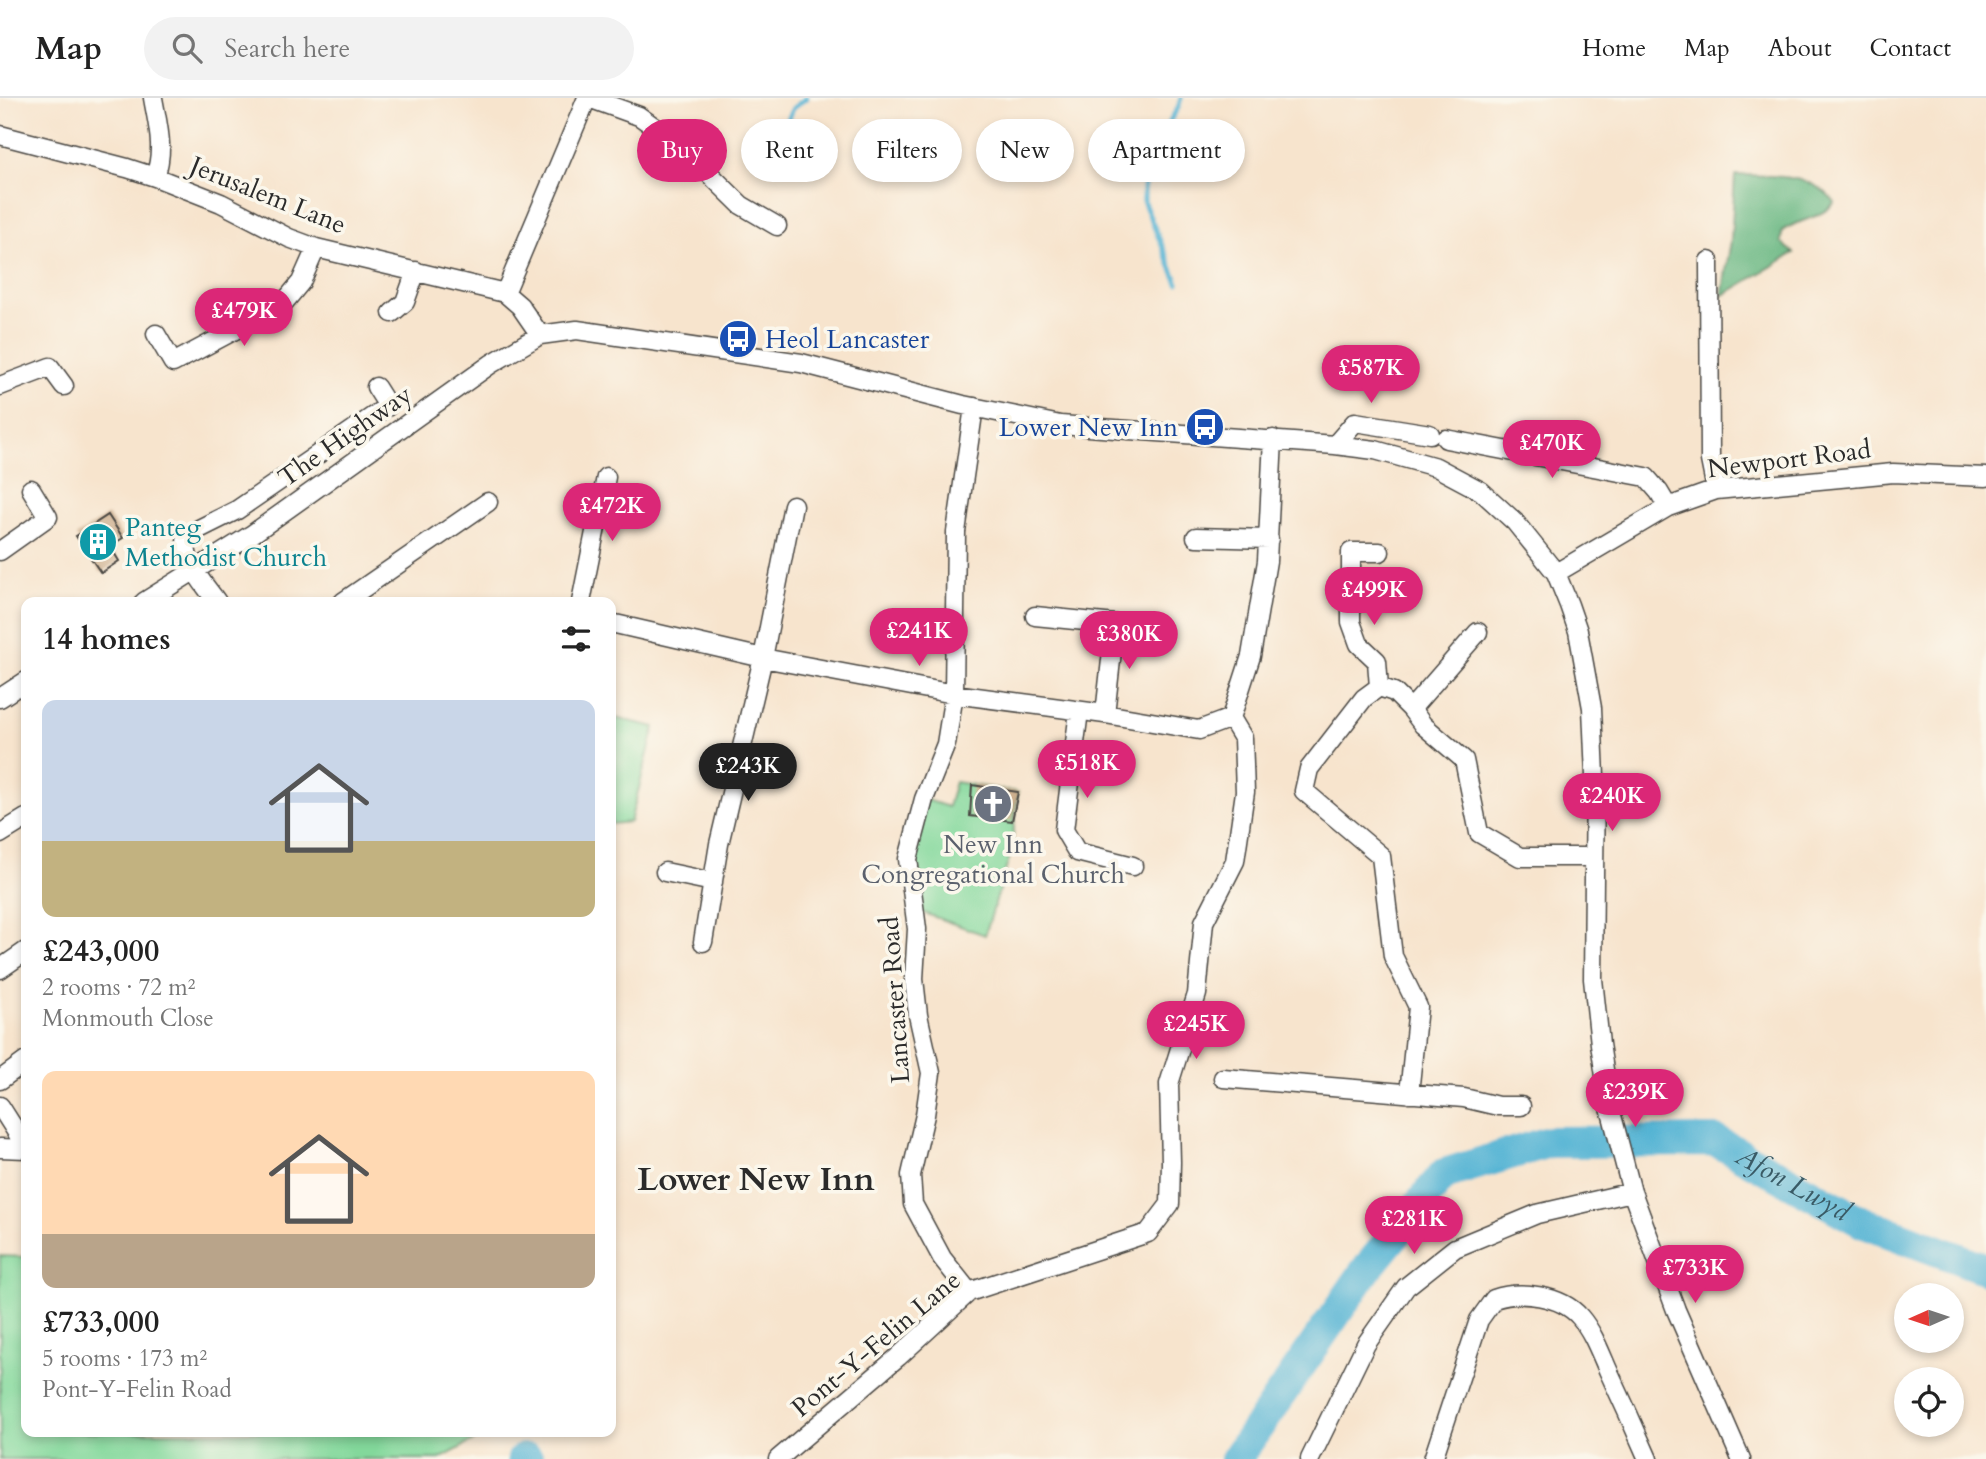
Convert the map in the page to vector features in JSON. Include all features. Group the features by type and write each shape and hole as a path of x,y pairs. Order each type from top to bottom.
{"street":[{"path":"153,98 161,144 161,161 155,177"},
{"path":"777,226 741,205 679,144 639,116 588,98 505,293 520,306 540,335 577,330 801,363 974,407 1060,425 1273,439 1375,450 1436,467 1481,491 1515,522 1556,573 1578,631 1592,708 1595,776 1592,857 1593,979 1610,1108 1632,1192 1676,1310 1741,1459"},
{"name":"Jerusalem Lane","path":"0,135 155,177 220,203 289,238 316,248 505,293"},
{"path":"156,334 173,363 258,318 282,305 301,282 316,248"},
{"path":"1709,261 1710,460 1716,491"},
{"path":"392,313 405,302 416,271"},
{"name":"The Highway","path":"152,597 251,535 491,364 540,335"},
{"path":"0,386 50,367 64,386"},
{"path":"213,597 194,570 184,548 187,535 237,510 388,406 376,387"},
{"name":"Lancaster Road","path":"969,1292 942,1258 913,1204 911,1175 926,1115 931,1073 916,991 918,929 908,859 924,799 946,744 954,694 956,532 974,407"},
{"path":"1335,445 1355,422 1438,437 1646,477 1668,507"},
{"path":"616,624 763,658 954,694 1105,714 1199,730 1231,718 1251,656 1267,561 1273,439"},
{"name":"Newport Road","path":"1556,573 1668,507 1716,491 1893,473 1986,477"},
{"path":"582,597 606,477"},
{"path":"0,551 48,517 31,489"},
{"path":"350,597 488,502"},
{"path":"703,942 719,844 763,658 793,505"},
{"path":"1196,537 1269,539"},
{"path":"1380,552 1352,552 1351,622 1359,644 1377,661 1380,687"},
{"path":"1035,616 1115,624 1105,714"},
{"path":"1412,709 1478,632"},
{"path":"0,698 21,684"},
{"path":"1380,687 1394,692 1412,709 1423,725 1464,760 1479,833 1520,857 1592,857"},
{"path":"1380,687 1364,698 1308,769 1304,791 1381,856 1393,956 1418,1006 1409,1094"},
{"path":"1079,711 1064,830 1077,852 1133,866"},
{"name":"Pont-Y-Felin Lane","path":"778,1459 888,1366 969,1292 1149,1233 1170,1204 1169,1084 1197,994 1205,922 1235,861 1245,792 1243,738 1231,718"},
{"path":"0,834 21,821"},
{"path":"665,872 713,882"},
{"path":"2,963 21,954"},
{"path":"0,1080 21,1065"},
{"path":"1223,1078 1464,1098 1498,1107 1521,1107"},
{"path":"0,1106 21,1140"},
{"path":"0,1148 21,1148"},
{"path":"1310,1459 1366,1344 1406,1287 1455,1248 1537,1214 1632,1192"},
{"path":"1433,1459 1479,1320 1494,1299 1522,1294 1563,1305 1581,1318 1598,1347 1648,1459"}],"green space":[{"path":"1735,175 1776,176 1802,181 1825,192 1835,202 1823,212 1782,231 1781,242 1794,253 1722,296 1731,240"},
{"path":"616,718 655,727 630,822 616,823"},
{"path":"955,782 1018,792 1011,853 985,935 915,910 908,859 924,799 948,807"},
{"path":"0,1256 21,1257 21,1437 481,1437 440,1459 0,1459"}],"building":[{"name":"Panteg Methodist Church","path":"108,515 123,538 110,546 119,561 101,573 76,536"},
{"name":"New Inn Congregational Church","path":"972,785 1018,792 1012,821 970,816"}],"waterway":[{"path":"789,119 793,108 806,98"},
{"path":"1178,283 1144,203 1144,181 1149,153 1178,108 1181,98"},
{"name":"Afon Lwyd","path":"1236,1459 1366,1270 1444,1174 1549,1142 1716,1141 1862,1222 1986,1269"},
{"name":"Afon Lwyd","path":"523,1459 528,1459"}],"place":[{"name":"Heol Lancaster","path":"738,339"},
{"name":"Lower New Inn","path":"1205,427"},
{"name":"Panteg Methodist Church","path":"98,542"},
{"name":"New Inn Congregational Church","path":"993,804"}],"district":[{"name":"Lower New Inn","path":"756,1179"}]}
